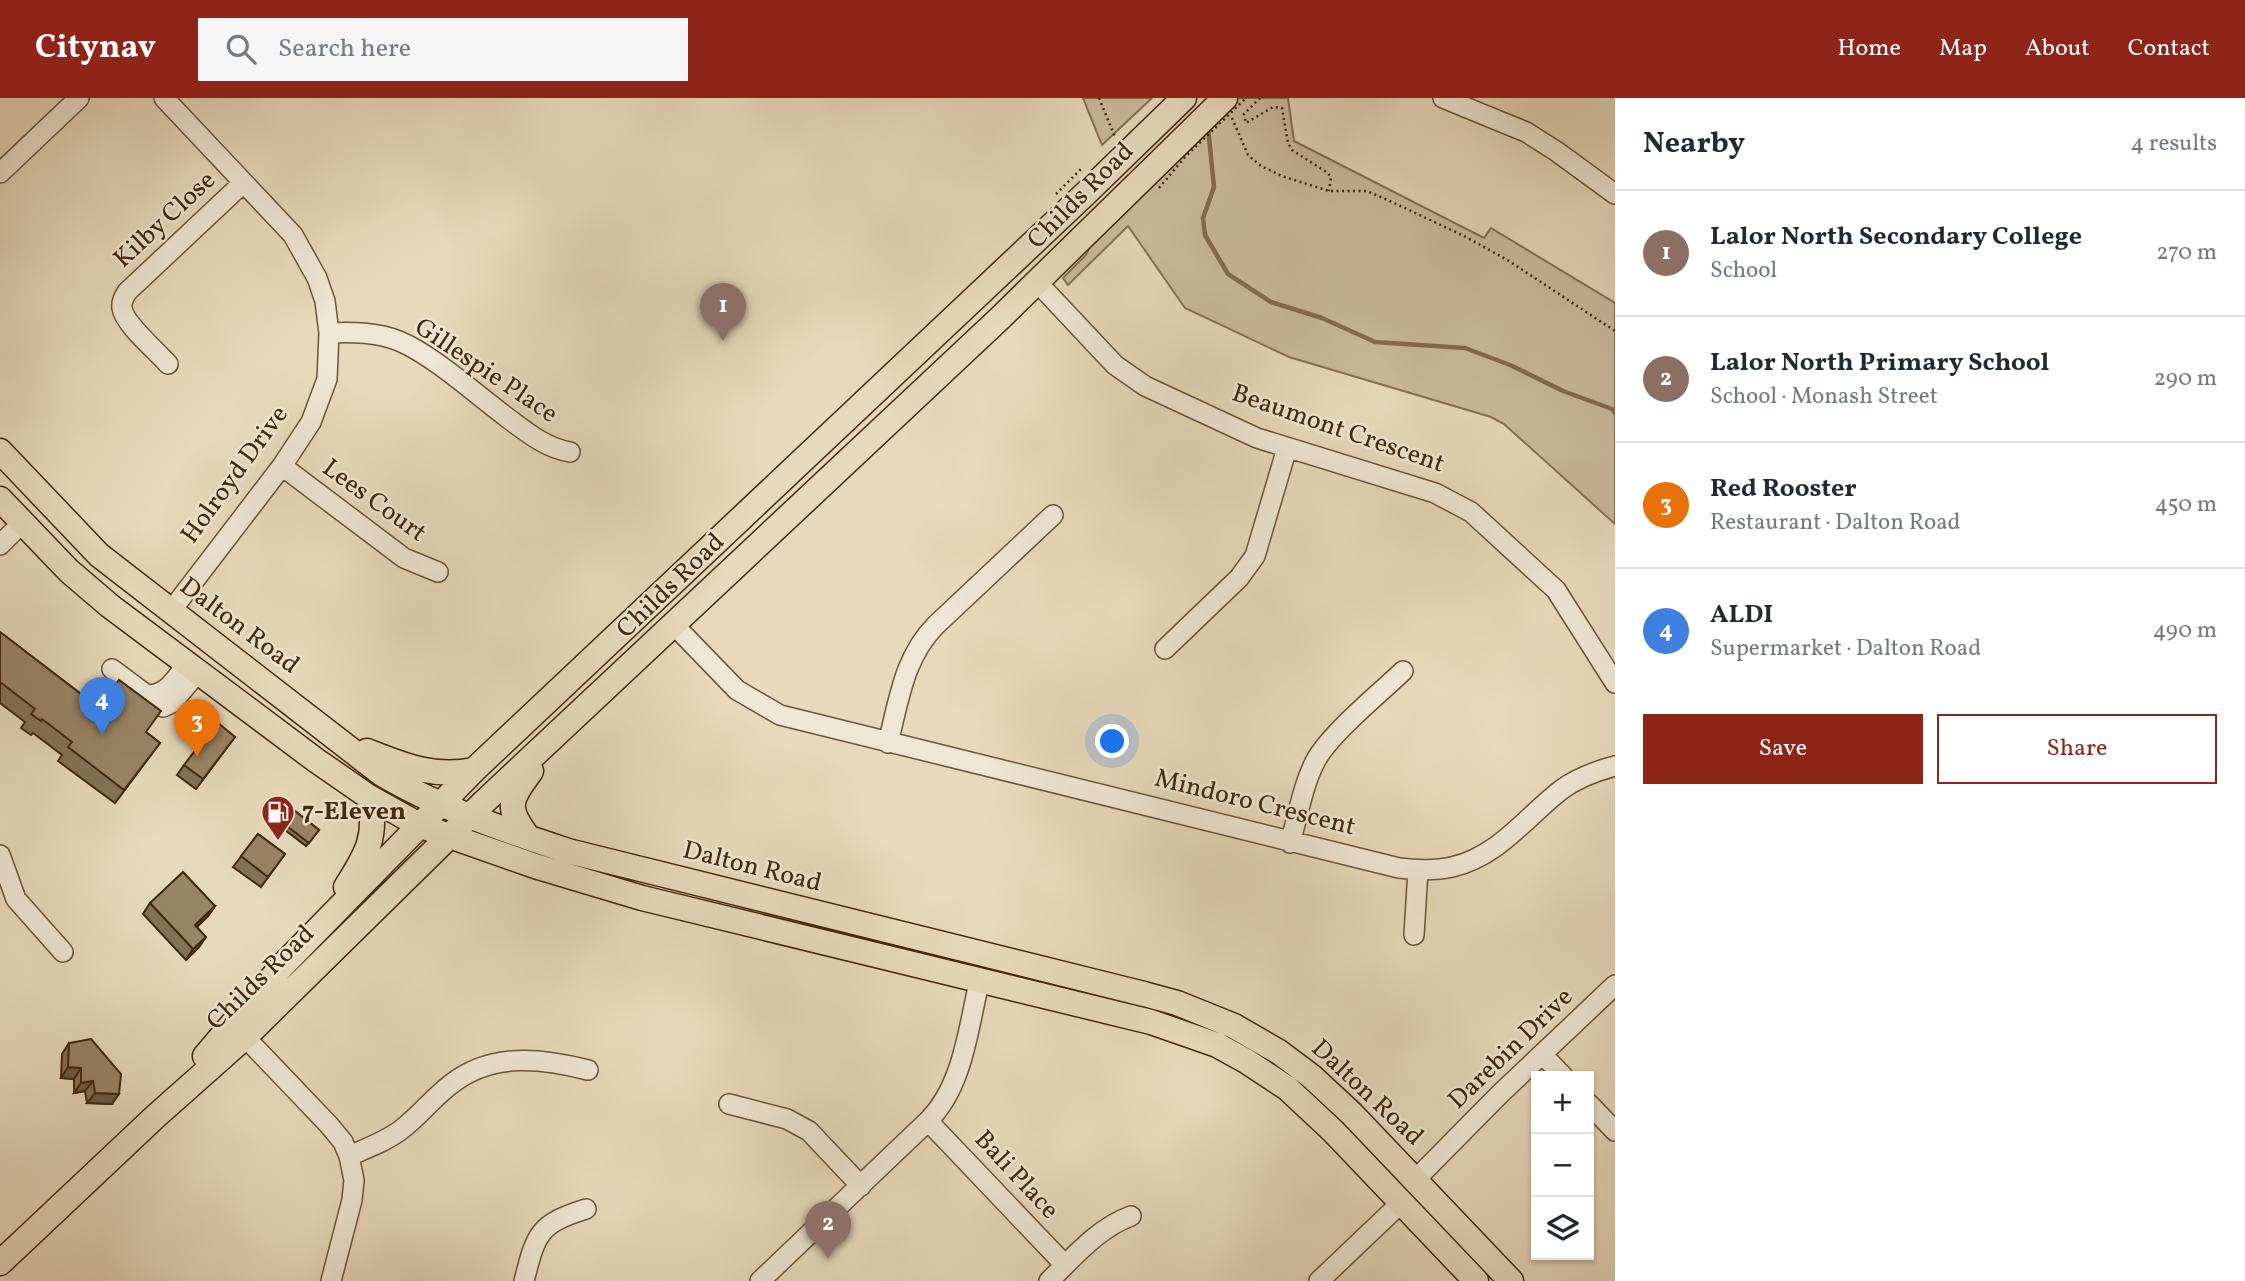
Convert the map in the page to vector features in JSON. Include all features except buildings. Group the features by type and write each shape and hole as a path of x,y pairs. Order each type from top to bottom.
{"main road":[{"name":"Childs Road","path":"239,1031 254,996 474,770 1016,259 1123,143 1184,98"},
{"name":"Childs Road","path":"0,1263 156,1116 239,1031 280,1002 471,815 1037,282 1152,181 1228,103"},
{"name":"Beaumont Crescent","path":"1016,259 1037,282"},
{"name":"Dalton Road","path":"0,451 99,555 382,774 407,789 528,838 568,851 1177,1003 1241,1030 1291,1060 1344,1106 1511,1281"},
{"name":"Dalton Road","path":"0,499 88,589 298,747 369,797 421,826 563,875 642,898 1164,1026 1224,1049 1265,1073 1307,1105 1476,1281"},
{"name":"Mindoro Crescent","path":"652,603 674,625"},
{"name":"Holroyd Drive","path":"151,636 171,611"},
{"path":"337,739 399,764 437,773 453,774 474,770"},
{"path":"528,838 516,822 511,810 512,802 518,789 554,739"},
{"path":"313,933 347,885 370,845 374,828 369,797"},
{"path":"979,979 985,954"},
{"path":"254,996 264,1003 280,1002"}],"street":[{"path":"0,173 79,98"},
{"path":"1456,100 1526,132 1556,150 1615,194"},
{"name":"Holroyd Drive","path":"171,611 282,466 311,422 327,380 329,333 325,301 306,255 292,235 243,183 176,102"},
{"name":"Kilby Close","path":"168,363 129,322 122,308 122,300 127,292 243,183"},
{"name":"Beaumont Crescent","path":"1037,282 1115,365 1145,386 1243,432 1427,490 1461,504 1556,590 1615,683"},
{"name":"Gillespie Place","path":"329,333 382,335 399,341 427,357 536,438 558,450 570,452"},
{"path":"1165,649 1239,579 1255,556 1287,447"},
{"name":"Lees Court","path":"282,466 404,558 438,572"},
{"path":"888,743 908,665 920,643 1053,515"},
{"path":"0,545 22,523"},
{"name":"Mindoro Crescent","path":"674,625 729,683 762,706 799,721 1290,843 1418,870 1453,866 1481,855 1517,831 1563,789 1586,775 1615,765"},
{"path":"112,669 158,705 167,706 193,668"},
{"path":"1290,843 1307,783 1317,759 1332,739 1403,671"},
{"path":"0,855 16,899 63,952"},
{"path":"1414,935 1418,870"},
{"path":"761,1281 928,1121 944,1102 956,1075 979,979"},
{"name":"Darebin Drive","path":"1415,1180 1615,985"},
{"path":"239,1031 330,1125 343,1142 349,1156 354,1181 352,1199 331,1281"},
{"path":"1542,1054 1558,1071"},
{"path":"349,1156 395,1134 451,1084 488,1065 508,1060 534,1060 588,1070"},
{"path":"729,1104 799,1124 809,1131 861,1186"},
{"path":"1594,1109 1615,1131"},
{"name":"Bali Place","path":"928,1121 1065,1265"},
{"path":"1319,1281 1401,1203"},
{"path":"524,1281 533,1247 541,1231 557,1219 586,1209"},
{"path":"1049,1281 1100,1233 1119,1220 1131,1216"}],"path":[{"path":"1099,98 1123,143"},
{"path":"1152,181 1185,157 1246,98"},
{"path":"1260,98 1244,114 1246,123 1273,107 1282,108 1292,150 1328,173 1331,178 1329,191"},
{"path":"1228,103 1241,142 1248,155 1261,166 1282,176 1329,191 1367,191 1466,237 1509,261 1615,331"}],"shaded area":[{"path":"1083,98 1152,98 1102,145"},
{"path":"1234,98 1288,98 1294,141 1484,238 1491,228 1615,303 1615,524 1504,424 1491,417 1289,357 1185,308 1128,226 1068,285 1063,278 1086,255 1097,232"}],"waterway":[{"path":"1208,127 1214,187 1203,218 1205,235 1228,274 1271,302 1322,318 1375,342 1465,348 1510,365 1563,391 1612,409 1615,413"}],"place":[{"name":"Lalor North Secondary College","path":"723,341"},
{"name":"ALDI","path":"102,735"},
{"name":"Red Rooster","path":"197,757"},
{"name":"7-Eleven","path":"278,842"},
{"name":"Lalor North Primary School","path":"828,1259"}]}
